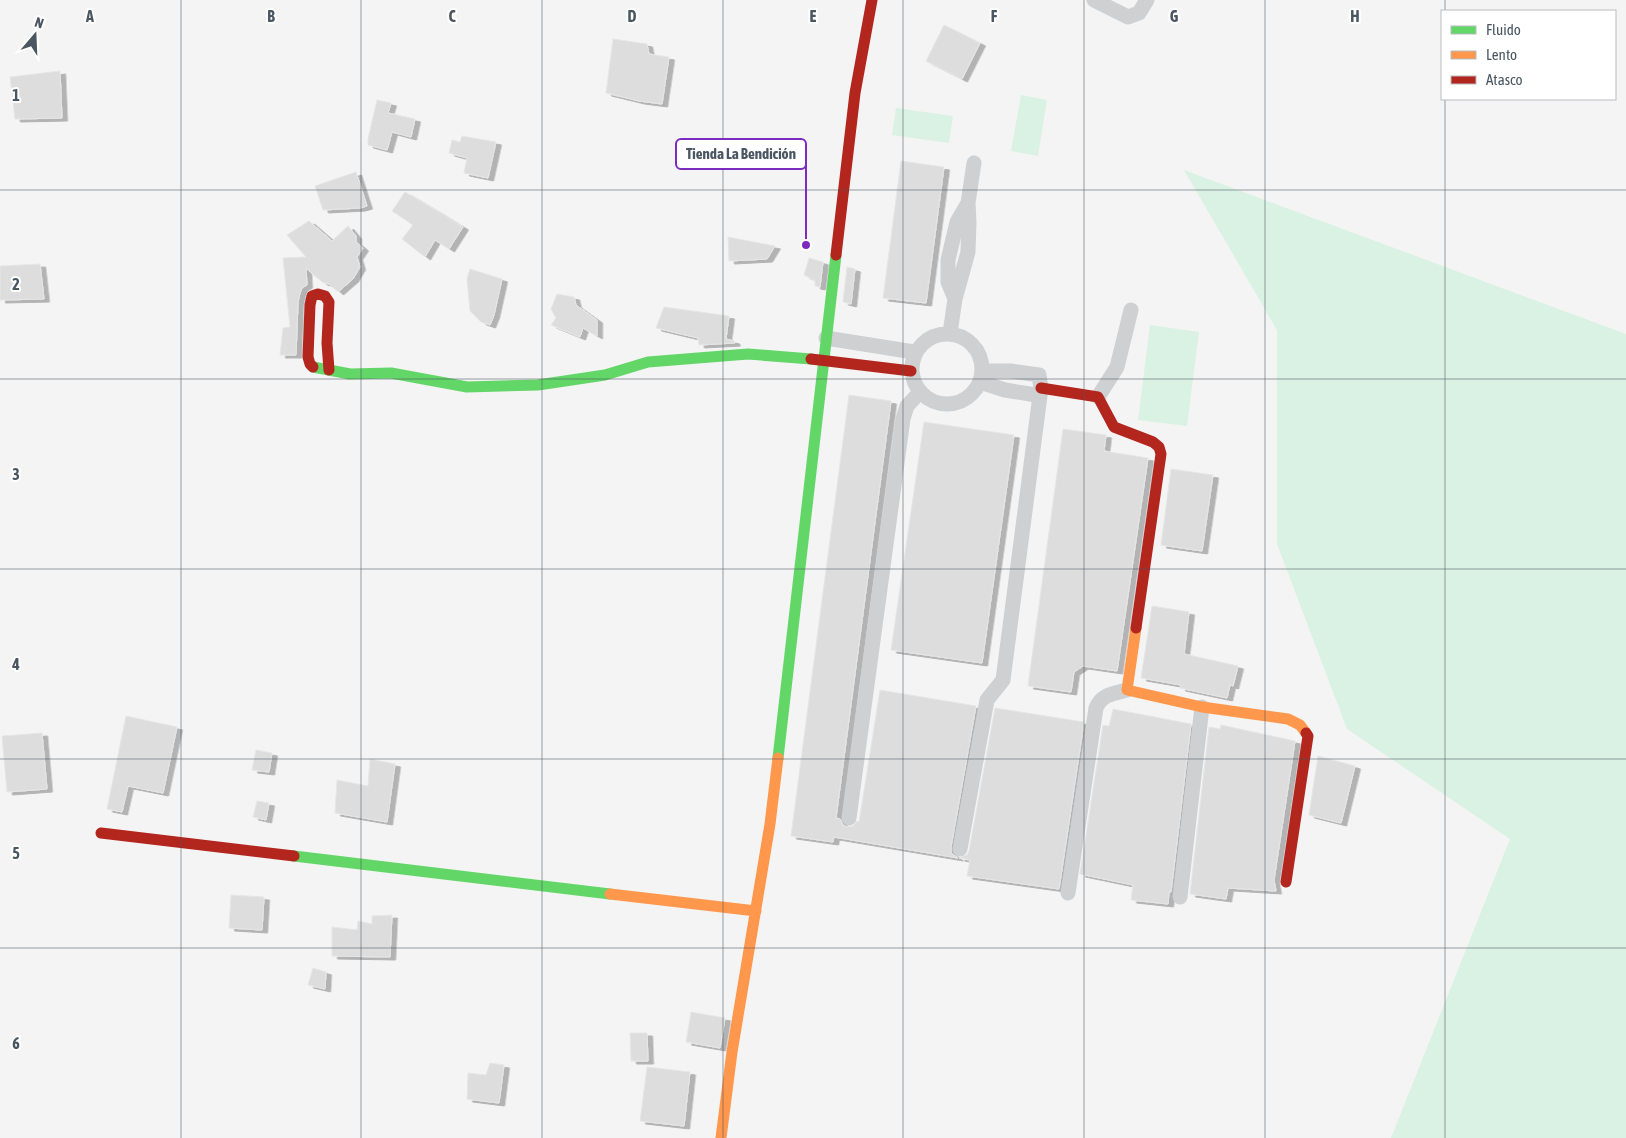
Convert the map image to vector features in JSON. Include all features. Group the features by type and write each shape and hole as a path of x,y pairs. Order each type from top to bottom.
{"street":[{"path":"722,1138 732,1052 770,824 855,93 872,0"},
{"path":"1094,0 1128,17 1140,13 1148,0"},
{"path":"950,333 955,299 948,282 948,260 957,222 968,203 974,163"},
{"path":"329,370 327,343 329,302 325,296 318,294 312,296 310,305 308,357 310,364 314,367 329,370 350,374 391,373 467,387 538,385 605,374 648,362 748,354 824,360 911,371"},
{"path":"1098,397 1117,367 1131,310"},
{"path":"950,333 959,335 977,349 982,360 982,377 974,392 964,400 953,404 941,404 930,400 920,392 914,382 911,371 914,352 926,339 936,334 950,333"},
{"path":"826,338 914,352"},
{"path":"960,849 986,700 1003,680 1041,388 1039,375 1011,371 982,377"},
{"path":"1041,388 1098,397"},
{"path":"849,818 903,419 907,406 920,392"},
{"path":"1098,397 1114,427 1154,442 1159,447 1161,454 1127,690"},
{"path":"1068,893 1096,708 1100,700 1108,695 1127,690 1202,708 1288,719 1300,725 1308,736 1286,882"},
{"path":"1180,897 1202,708"},
{"path":"101,833 756,911"}],"green space":[{"path":"1021,95 1047,100 1038,156 1011,151"},
{"path":"896,108 953,116 949,143 892,135"},
{"path":"1184,170 1626,334 1626,1138 1391,1138 1510,839 1347,729 1277,544 1277,330"},
{"path":"1150,325 1199,332 1187,426 1138,420"}],"building":[{"path":"944,25 980,43 962,79 926,61"},
{"path":"613,39 647,44 649,54 669,57 662,104 606,93"},
{"path":"60,71 62,118 15,119 10,77"},
{"path":"377,100 391,103 388,113 415,119 411,137 392,132 387,150 368,145"},
{"path":"462,136 496,142 488,178 464,173 467,158 449,153 452,140 460,142"},
{"path":"901,161 944,167 926,303 883,298"},
{"path":"356,172 367,206 323,210 315,186"},
{"path":"405,192 463,227 449,249 435,240 425,257 402,239 413,225 392,211"},
{"path":"309,221 332,241 348,226 356,236 356,242 363,248 357,257 360,267 353,279 338,292 329,284 322,282 306,268 307,285 302,288 298,302 296,355 280,355 283,328 290,327 283,258 306,257 287,235"},
{"path":"728,237 775,246 767,259 729,261"},
{"path":"809,258 823,262 820,287 815,286 815,280 804,275"},
{"path":"40,264 44,299 0,300 0,266"},
{"path":"847,267 855,269 851,304 843,302"},
{"path":"470,269 502,279 490,325 481,322 470,311 467,279"},
{"path":"557,294 574,297 576,305 597,320 597,336 583,328 580,337 551,325 556,318 551,309"},
{"path":"664,307 729,316 726,339 735,343 699,345 698,338 656,328"},
{"path":"849,395 891,401 836,818 840,819 843,825 847,827 853,826 857,821 859,822 880,690 976,706 951,847 951,853 958,858 834,837 833,842 791,836"},
{"path":"924,422 1014,435 982,663 891,650"},
{"path":"1063,429 1106,435 1104,451 1148,458 1117,671 1083,666 1074,672 1071,692 1028,686"},
{"path":"1171,469 1213,475 1202,551 1161,545"},
{"path":"1152,606 1189,612 1184,654 1238,666 1233,686 1230,685 1227,698 1180,688 1181,685 1141,678"},
{"path":"995,708 1084,722 1059,889 967,876 970,860 959,858 967,855 969,851"},
{"path":"1113,709 1191,724 1168,904 1131,900 1133,885 1080,874 1103,725 1109,726"},
{"path":"126,716 177,727 163,793 128,786 122,812 107,809"},
{"path":"1221,725 1295,741 1274,880 1276,891 1228,888 1226,899 1190,894 1209,727 1220,729"},
{"path":"42,733 47,789 7,792 2,736"},
{"path":"256,750 272,753 269,772 252,770"},
{"path":"1318,756 1355,766 1341,823 1309,815"},
{"path":"370,759 395,764 387,822 335,813 337,780 368,786"},
{"path":"257,801 269,803 266,820 253,817"},
{"path":"231,895 264,897 262,930 229,928"},
{"path":"392,915 390,957 332,956 332,927 357,930 358,921 372,924 372,916"},
{"path":"313,968 326,972 325,989 308,985"},
{"path":"691,1012 725,1018 720,1048 686,1042"},
{"path":"630,1033 647,1033 648,1061 631,1061"},
{"path":"490,1063 504,1065 499,1103 467,1099 468,1073 486,1075"},
{"path":"647,1067 690,1072 684,1126 640,1121"}],"traffic: fast":[{"path":"778,758 836,255"},
{"path":"313,367 350,374 391,373 467,387 538,385 605,375 648,362 748,354 811,359"},
{"path":"294,856 610,894"}],"traffic: slow":[{"path":"1136,628 1127,690 1202,707 1288,719 1300,725 1306,733"},
{"path":"721,1138 732,1052 770,824 778,758"},
{"path":"610,894 756,911"}],"traffic: jam":[{"path":"836,255 855,93 872,0"},
{"path":"313,367 308,357 310,305 312,296 318,294 325,296 329,302 327,343 329,370"},
{"path":"811,359 911,371"},
{"path":"1041,388 1098,397 1114,427 1153,442 1159,447 1161,454 1136,628"},
{"path":"1286,882 1308,736 1306,733"},
{"path":"101,833 294,856"}],"place":[{"name":"Tienda La Bendición","path":"806,245"}]}
